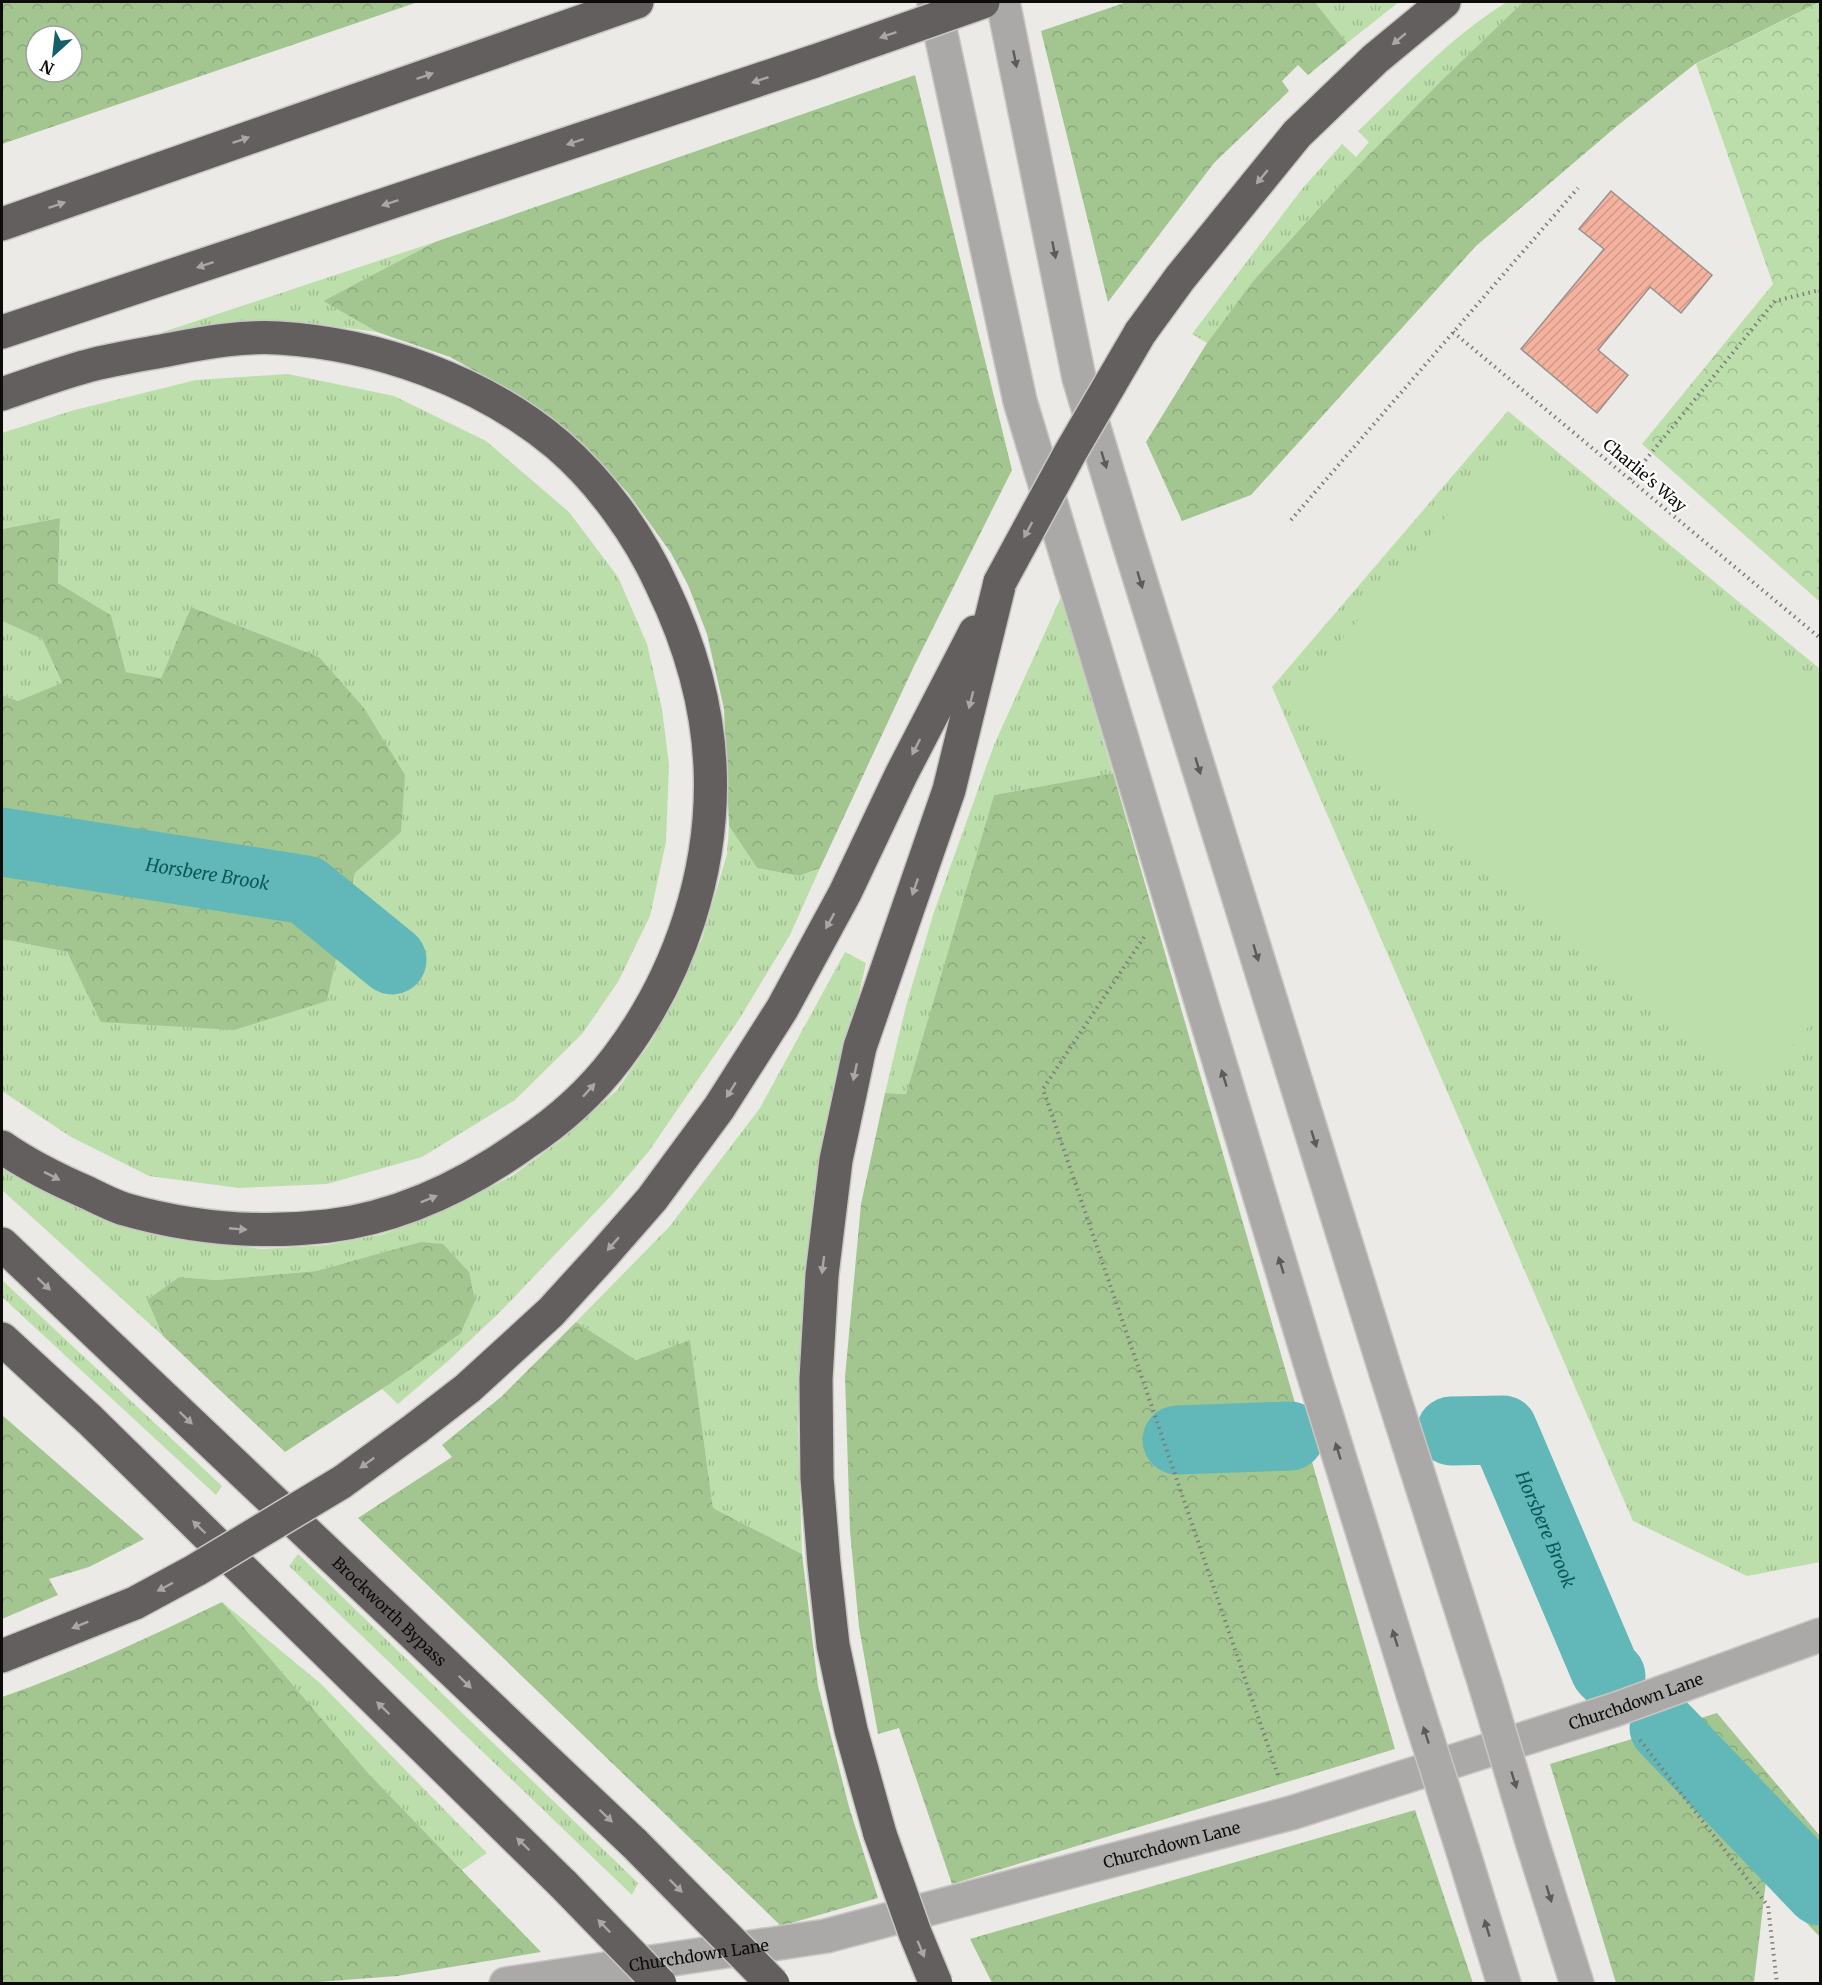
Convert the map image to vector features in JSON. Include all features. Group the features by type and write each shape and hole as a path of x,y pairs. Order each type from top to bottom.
{"highway":[{"path":"2,224 637,2"},
{"path":"2,332 815,61 983,2"},
{"path":"2,1656 135,1603 196,1570 342,1482 468,1388 551,1312 652,1199 719,1108 782,1009 845,893 901,775 1000,582 1070,453 1140,333 1179,278 1297,134 1375,59 1444,2"},
{"path":"2,394 94,364 220,340 277,338 346,347 397,358 456,381 510,411 559,446 619,511 650,559 675,612 691,656 704,710 710,766 709,825 702,873 691,918 648,1013 616,1060 579,1101 537,1136 491,1168 444,1193 395,1213 350,1223 294,1230 240,1230 180,1221 121,1208 68,1185 22,1161 2,1147"},
{"path":"936,1983 915,1933 880,1834 851,1730 833,1645 817,1478 816,1379 822,1275 836,1160 860,1047 948,790 1000,582"},
{"name":"Brockworth Bypass","path":"2,1244 635,1844 773,1983"},
{"path":"2,1339 90,1420 564,1885 660,1983"},
{"path":"2,1349 90,1420"}],"street":[{"path":"934,2 1020,401 1315,1379 1504,1983"},
{"path":"1004,2 1079,378 1126,536 1577,1983"},
{"name":"Churchdown Lane","path":"506,1983 826,1936 1291,1813 1614,1710 1821,1635"}],"path":[{"path":"1291,520 1578,189"},
{"path":"1630,479 1776,301 1821,290"},
{"name":"Charlie's Way","path":"1453,332 1821,638"},
{"path":"1145,937 1044,1089 1291,1813"},
{"path":"1640,1740 1768,1906 1777,1983"}],"green space":[{"path":"2,2 418,2 2,144"},
{"path":"1127,2 1315,2 1347,43 1308,75 1298,65 1282,81 1289,91 1214,163 1108,302 1041,31"},
{"path":"1315,2 1399,2 1347,43"},
{"path":"1507,2 1523,2 1350,174 1253,281 1207,343 1192,334 1302,189 1342,144 1356,157 1369,142 1358,131 1448,46"},
{"path":"1523,2 1820,2 1695,64 1617,126 1476,246 1251,495 1182,521 1146,442 1207,343 1253,281 1350,174"},
{"path":"1820,2 1820,602 1642,444 1773,284 1696,64"},
{"path":"915,75 1012,470 914,666 820,868 799,876 757,868 729,826 724,709 707,634 688,585 671,553 628,493 581,442 526,400 450,357 377,332 323,301 435,242"},
{"path":"435,242 323,301 377,332 309,323 253,320 160,333"},
{"path":"288,374 394,396 486,441 569,512 618,577 647,644 662,709 669,765 666,842 650,916 618,982 582,1034 515,1100 422,1157 327,1184 239,1188 149,1176 71,1137 2,1091 2,939 67,952 102,1022 327,1001 355,873 400,832 319,657 191,607 161,678 126,672 111,615 58,583 60,518 2,529 2,433 71,411 196,380"},
{"path":"1508,411 1820,669 1820,1562 1747,1576 1633,1521 1272,687"},
{"path":"1514,437 1820,697 1820,1013 1752,1093 1290,700"},
{"path":"60,518 58,583 111,615 126,672 161,678 191,607 319,657 364,708 405,775 401,832 355,873 327,1001 234,1030 101,1022 67,952 2,939 2,695 18,701 62,683 42,639 2,621 2,529"},
{"path":"1061,597 1113,773 994,795 906,1094 885,1093 906,1006 933,915 994,745"},
{"path":"2,621 42,639 62,684 18,701 2,695"},
{"path":"1113,773 1395,1749 952,1884 899,1728 878,1734 859,1627 850,1531 845,1377 861,1204 885,1093 906,1094 994,795"},
{"path":"729,826 757,868 799,876 820,868 790,935 738,1021 649,1151 610,1197 500,1312 398,1404 382,1389 460,1334 420,1242 316,1271 216,1280 179,1277 147,1300 163,1336 2,1190 2,1168 65,1200 128,1228 181,1240 262,1249 327,1245 384,1234 441,1212 512,1176 560,1141 617,1090 651,1042 674,1001 702,939 727,854"},
{"path":"845,952 866,963 822,1163 802,1317 798,1428 802,1554 713,1508 690,1341 636,1360 576,1322 670,1226 760,1108"},
{"path":"420,1242 443,1244 469,1272 475,1301 460,1334 388,1385 285,1452 163,1336 147,1300 179,1277 216,1280 316,1271"},
{"path":"2,1280 222,1486 216,1495 2,1297"},
{"path":"576,1322 636,1360 690,1340 713,1508 802,1554 818,1686 849,1807 878,1898 781,1926 358,1518 452,1457 442,1445 501,1397"},
{"path":"2,1415 144,1539 89,1567 49,1579 58,1595 2,1619"},
{"path":"298,1554 638,1883 632,1895 289,1566"},
{"path":"222,1602 320,1683 487,1853 462,1870 369,1774"},
{"path":"222,1602 369,1774 541,1952 397,1976 305,1983 2,1983 2,1697 113,1653"},
{"path":"1717,1713 1820,1836 1820,1937 1766,1881 1754,1983 1616,1983 1550,1764"},
{"path":"1415,1810 1473,1983 992,1983 970,1939"}],"building":[{"path":"1611,191 1712,275 1681,313 1650,287 1598,350 1628,375 1597,413 1521,349 1604,249 1579,229"}],"waterway":[{"name":"Horsbere Brook","path":"2,842 306,890 392,960"},
{"name":"Horsbere Brook","path":"1451,1431 1503,1430 1605,1670 1611,1676"},
{"name":"Horsbere Brook","path":"1177,1440 1290,1436"},
{"name":"Horsbere Brook","path":"1664,1728 1820,1891"}]}
